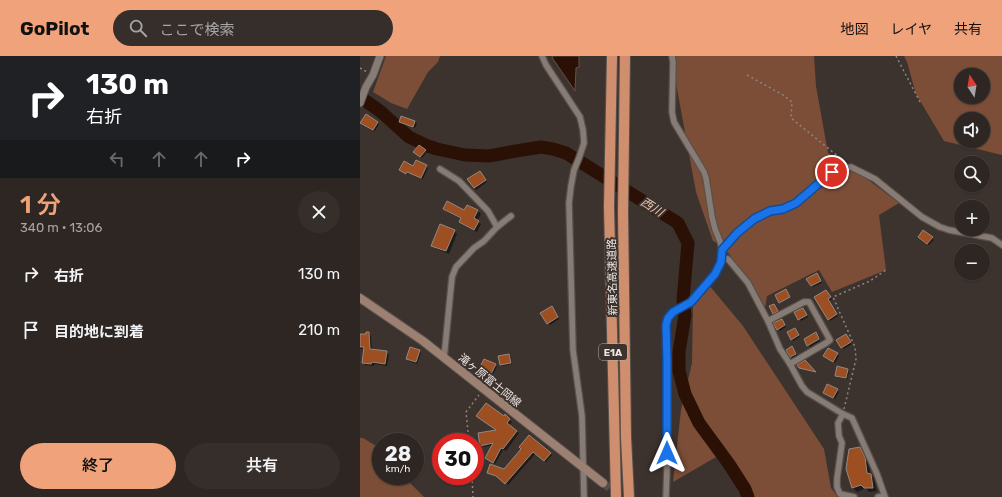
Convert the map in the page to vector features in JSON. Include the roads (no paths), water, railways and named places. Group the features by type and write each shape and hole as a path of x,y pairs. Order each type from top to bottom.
{"highway":[{"name":"新東名高速道路","path":"612,56 609,207 616,497"},
{"name":"新東名高速道路","path":"625,56 623,212 626,437 629,497"}],"main road":[{"name":"滝ヶ原富士岡線","path":"360,298 444,358 603,483"}],"street":[{"path":"360,103 380,56"},
{"path":"542,56 546,65 580,117 583,130 584,143 574,170 569,203 573,350 582,416 584,497"},
{"path":"666,497 666,321 670,314 691,302 715,274 722,257 721,244 713,223 704,172 676,127 673,117 672,56"},
{"path":"722,250 737,233 754,219 770,211 783,209 796,203 832,172 851,168 875,179 922,217 940,227 992,238 1002,245"},
{"path":"440,169 459,181 488,211 498,227"},
{"path":"444,358 452,277 456,268 474,248 484,241 511,216"},
{"path":"722,257 728,259 748,283 768,321 780,349 802,386 808,392 852,418 877,474 884,497 878,497"},
{"path":"768,321 804,302 809,302 830,340 826,344 790,364"},
{"path":"843,414 838,423 839,436 842,443 836,479 837,487 840,494 854,497"}],"waterway":[{"name":"西川","path":"360,97 380,111 409,137 437,149 465,155 489,156 541,147 566,153 678,223 688,243 683,300 685,315 679,352 679,371 685,394 699,423 729,464 745,489 748,497"}],"tunnel":[{"path":"603,483 620,496"}]}
